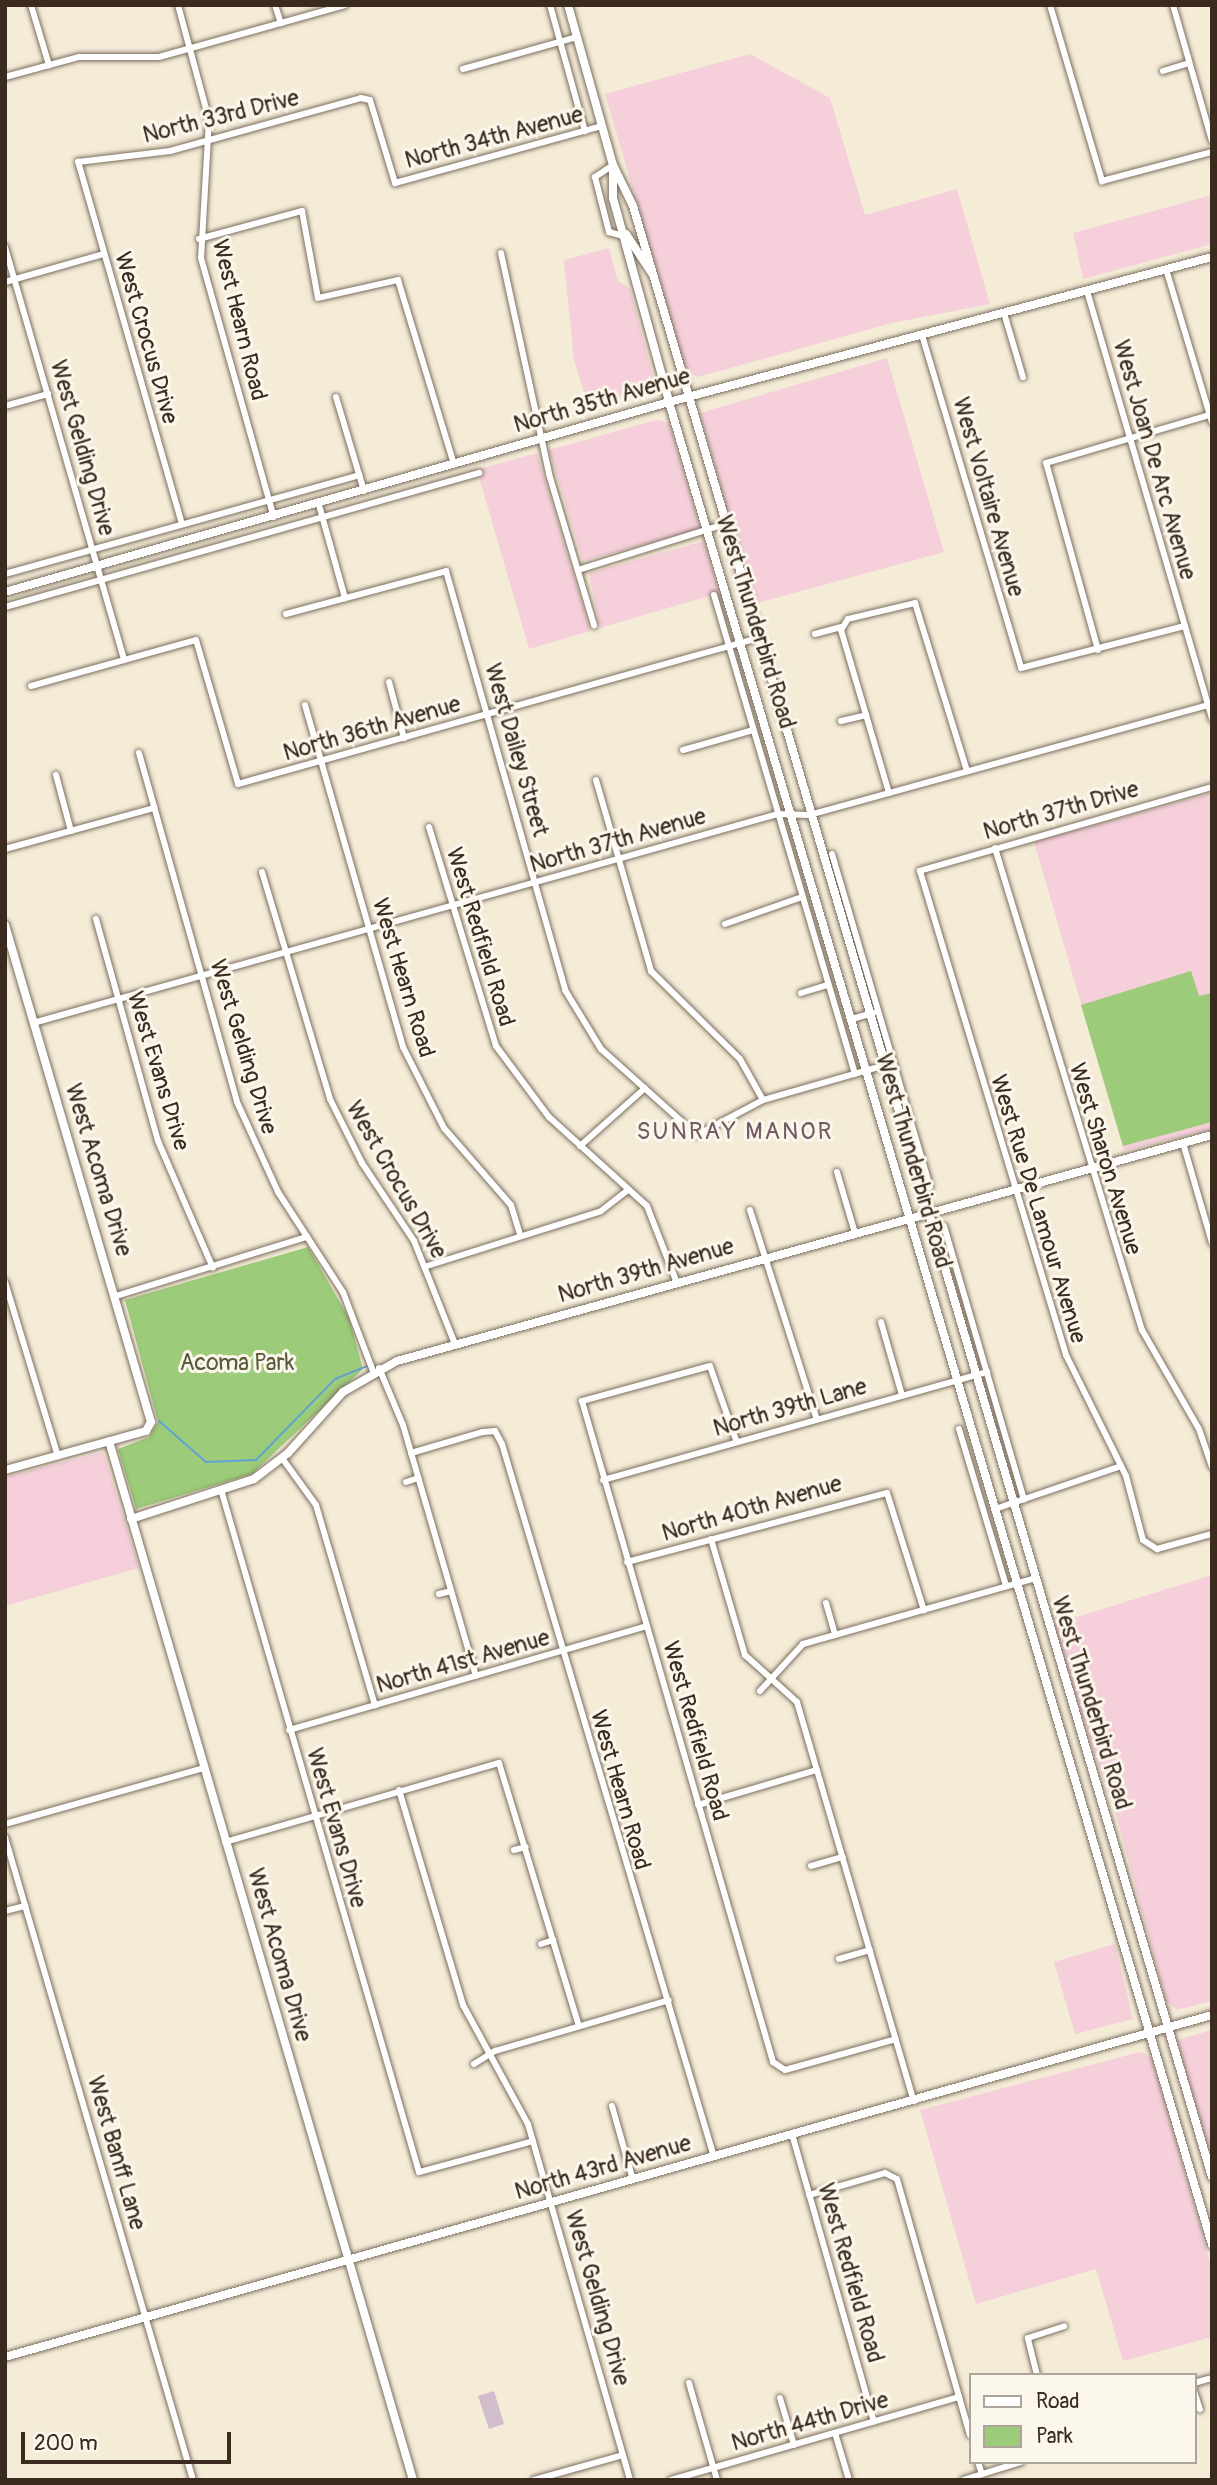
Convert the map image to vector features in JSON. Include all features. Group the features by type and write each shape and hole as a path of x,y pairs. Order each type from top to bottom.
{"main road":[{"name":"West Thunderbird Road","path":"568,5 612,165 623,236 669,402 1212,2245"},
{"name":"West Thunderbird Road","path":"612,165 632,201 1032,1579 1212,2177"},
{"path":"620,223 653,275"},
{"name":"North 35th Avenue","path":"5,592 318,505 687,397 1212,257"},
{"name":"West Acoma Drive","path":"5,925 9,951 116,1296 150,1427 108,1441 412,2480"},
{"name":"North 39th Avenue","path":"131,1519 222,1493 282,1458 337,1396 376,1369 925,1213 1212,1135"},
{"path":"5,1470 108,1441"},
{"name":"North 43rd Avenue","path":"5,2357 1212,2015"}],"street":[{"path":"31,5 48,65"},
{"name":"West Hearn Road","path":"178,5 191,49 210,140 199,239 274,517"},
{"path":"275,5 281,23"},
{"path":"5,77 48,65 191,49 345,5"},
{"path":"550,5 586,131"},
{"path":"1051,5 1102,181 1212,152"},
{"path":"1173,5 1212,142"},
{"path":"463,69 577,37"},
{"path":"1163,71 1189,63"},
{"name":"North 33rd Drive","path":"78,162 210,140 370,100 395,183"},
{"name":"North 34th Avenue","path":"395,183 602,126"},
{"name":"West Crocus Drive","path":"78,162 182,524"},
{"name":"West Thunderbird Road","path":"612,165 594,177 609,232 623,236"},
{"path":"199,239 302,211 318,298 398,280 454,464"},
{"name":"West Gelding Drive","path":"5,247 124,660"},
{"path":"501,253 541,438 594,625"},
{"path":"5,282 103,254"},
{"path":"1166,269 1211,417 1046,463 1098,650 1185,626"},
{"name":"West Joan De Arc Avenue","path":"1087,291 1212,719"},
{"path":"1004,313 1023,377"},
{"name":"West Voltaire Avenue","path":"922,335 1021,668 1098,650"},
{"path":"5,406 48,394"},
{"path":"336,397 364,491"},
{"path":"5,607 479,473"},
{"path":"5,574 359,475"},
{"path":"286,614 345,598 318,505"},
{"path":"578,570 708,534 725,524"},
{"name":"West Dailey Street","path":"345,598 446,571 575,1011 601,1049 697,1135 763,1100"},
{"name":"West Thunderbird Road","path":"713,595 855,1074"},
{"path":"815,634 915,603 967,771"},
{"path":"842,625 889,793"},
{"name":"North 36th Avenue","path":"124,660 197,640 238,784 758,638"},
{"path":"31,686 124,660"},
{"path":"389,682 404,737"},
{"name":"West Hearn Road","path":"305,705 369,929 415,1076 444,1128 511,1205 520,1234"},
{"path":"790,810 809,815 1210,705"},
{"path":"841,721 866,715"},
{"path":"683,750 753,730"},
{"name":"West Gelding Drive","path":"139,753 246,1124 307,1237 343,1292 376,1369 411,1453 476,1676"},
{"path":"56,775 71,831"},
{"path":"596,780 651,971 740,1059 763,1100 882,1066"},
{"name":"North 37th Drive","path":"920,871 1212,787"},
{"path":"5,849 154,808"},
{"name":"North 37th Avenue","path":"33,1023 790,810"},
{"name":"West Redfield Road","path":"429,827 496,1046 523,1089 656,1220 677,1283"},
{"name":"West Sharon Avenue","path":"995,848 1088,1168 1142,1330 1199,1429 1212,1467"},
{"name":"West Thunderbird Road","path":"832,854 930,1187"},
{"path":"823,863 835,866"},
{"name":"West Rue De Lamour Avenue","path":"920,871 1012,1189 1072,1373 1121,1466 1148,1548 1212,1534"},
{"name":"West Crocus Drive","path":"262,872 330,1099 426,1266 455,1345"},
{"path":"725,924 802,897"},
{"name":"West Evans Drive","path":"96,919 158,1141 213,1268"},
{"path":"801,993 828,985"},
{"path":"852,1019 878,1012"},
{"path":"580,1146 645,1088"},
{"path":"1183,1143 1212,1243"},
{"path":"837,1172 855,1233"},
{"name":"West Thunderbird Road","path":"917,1184 926,1174"},
{"path":"426,1266 520,1234 601,1211 628,1190"},
{"path":"750,1210 763,1259 816,1417"},
{"name":"West Thunderbird Road","path":"944,1226 1024,1500"},
{"path":"116,1296 307,1237"},
{"name":"West Thunderbird Road","path":"933,1239 949,1243"},
{"path":"5,1282 58,1456"},
{"path":"881,1322 902,1395"},
{"name":"West Redfield Road","path":"736,1440 710,1366 582,1401 698,1805 778,2069 896,2039"},
{"name":"North 39th Lane","path":"603,1480 816,1417 987,1372"},
{"path":"959,1429 1006,1586"},
{"name":"West Hearn Road","path":"411,1453 495,1431 714,2157"},
{"path":"964,1446 973,1434"},
{"path":"282,1458 316,1505 375,1706"},
{"path":"995,1509 1121,1466"},
{"path":"407,1482 418,1478"},
{"name":"West Evans Drive","path":"222,1493 419,2172 533,2141"},
{"name":"North 40th Avenue","path":"627,1562 887,1493 924,1610"},
{"path":"711,1539 745,1655 797,1702 914,2101"},
{"path":"760,1692 793,1650 835,1635 1032,1579"},
{"path":"439,1594 451,1591"},
{"path":"826,1603 835,1635"},
{"name":"North 41st Avenue","path":"289,1730 646,1626"},
{"path":"225,1842 499,1763 579,2026"},
{"path":"5,1824 204,1768"},
{"path":"698,1805 817,1770"},
{"name":"West Gelding Drive","path":"399,1790 463,2005 488,2054 521,2106 533,2141 630,2480"},
{"name":"West Banff Lane","path":"5,1836 193,2480"},
{"path":"514,1850 526,1847"},
{"path":"811,1866 843,1857"},
{"path":"5,1911 26,1906"},
{"path":"541,1944 554,1940"},
{"path":"839,1959 870,1950"},
{"path":"474,2064 488,2054 668,2000"},
{"path":"612,2106 633,2180"},
{"name":"West Redfield Road","path":"792,2134 874,2422"},
{"path":"809,2195 892,2172 968,2428"},
{"path":"1037,2373 1028,2337 1064,2326"},
{"path":"689,2383 717,2480"},
{"name":"North 44th Drive","path":"671,2480 959,2397"},
{"path":"1196,2397 1200,2409"},
{"path":"780,2398 794,2445"},
{"path":"835,2433 849,2480"},
{"path":"534,2480 623,2455"},
{"path":"979,2464 982,2474"},
{"path":"963,2480 1014,2464"}],"shaded area":[{"path":"750,54 830,98 865,215 957,189 990,304 892,323 698,377 686,372 605,94"},
{"path":"1212,195 1212,244 1083,279 1073,233"},
{"path":"609,248 618,281 630,289 654,380 649,388 588,406 574,360 564,260"},
{"path":"887,358 944,552 754,604 700,413"},
{"path":"656,420 669,423 700,529 583,561 549,450"},
{"path":"537,453 590,631 529,649 479,477 479,469"},
{"path":"704,541 719,593 600,628 589,573"},
{"path":"1212,793 1212,1129 1124,1151 1034,842"},
{"path":"103,1452 139,1568 5,1606 5,1477"},
{"path":"1212,1575 1212,2001 1177,2010 1166,2001 1117,1818 1051,1625"},
{"path":"1115,1944 1133,2019 1075,2034 1054,1962"},
{"path":"1212,2030 1212,2160 1177,2040"},
{"path":"1140,2052 1152,2058 1212,2269 1212,2337 1123,2361 1096,2269 976,2304 920,2110"},
{"path":"494,2391 504,2424 489,2429 478,2396"}],"green space":[{"path":"1191,971 1199,996 1212,993 1212,1122 1123,1146 1081,1005"},
{"name":"Acoma Park","path":"308,1247 349,1318 363,1369 252,1474 136,1509 118,1449 149,1437 158,1422 125,1300"}],"waterway":[{"path":"159,1421 206,1462 256,1460 335,1379 369,1365"}],"district":[{"name":"SUNRAY MANOR","path":"735,1132"}]}
